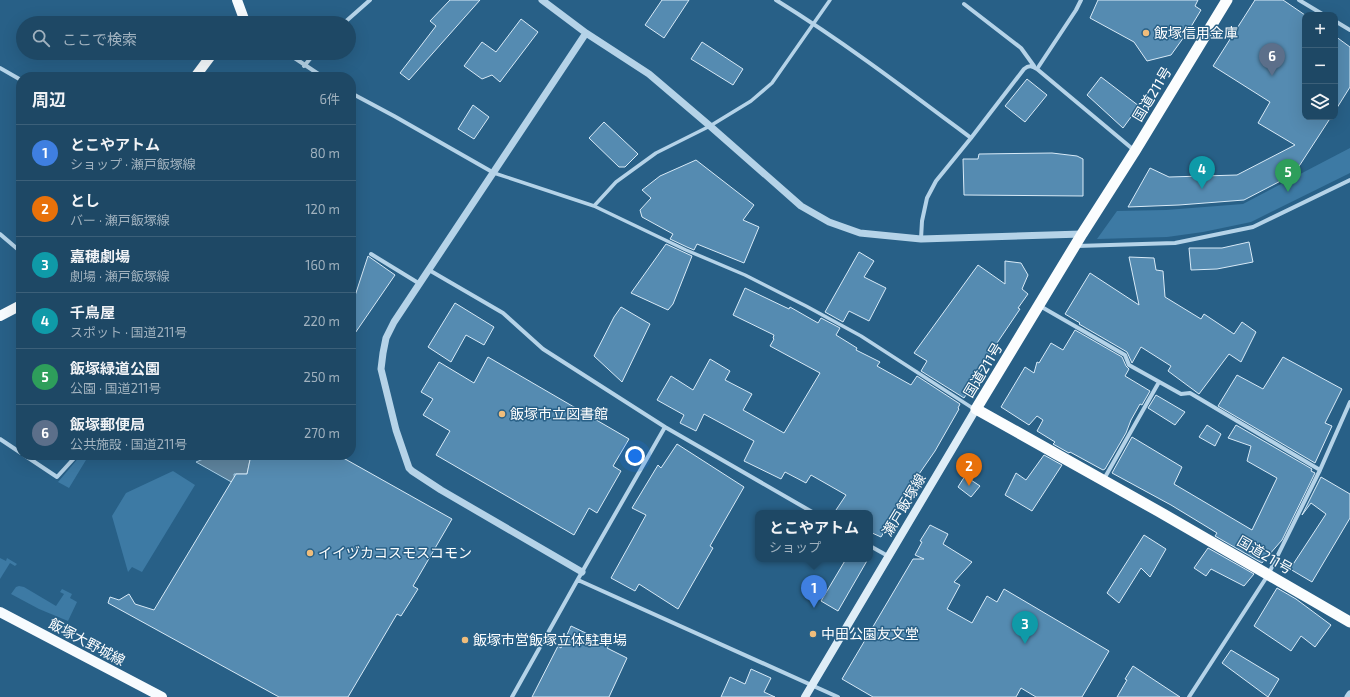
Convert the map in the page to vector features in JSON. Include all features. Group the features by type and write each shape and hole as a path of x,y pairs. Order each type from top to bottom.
{"highway":[{"name":"国道211号","path":"1227,0 1135,151 1082,234 976,410 1350,622"}],"main road":[{"path":"237,0 242,16"},
{"path":"199,72 208,60"},
{"path":"0,316 16,308"},
{"name":"瀬戸飯塚線","path":"805,697 976,410"},
{"name":"飯塚大野城線","path":"0,612 162,697"}],"street":[{"path":"352,16 370,0"},
{"path":"542,0 586,33 649,74 800,206 829,222 860,232 921,239 1082,234"},
{"path":"776,0 814,24 888,75 971,138"},
{"path":"594,206 616,182 656,153 710,126 751,101 772,83 830,0"},
{"path":"1036,68 1076,10 1081,0"},
{"path":"1299,0 1319,12"},
{"path":"964,4 1021,48 1036,68 1135,151"},
{"path":"1338,23 1350,30"},
{"path":"582,572 441,490 409,468 396,430 381,369 386,338 394,322 586,33"},
{"path":"296,60 314,72"},
{"path":"304,66 309,60"},
{"path":"921,239 922,221 927,198 936,181 1024,69 1028,66 1036,68"},
{"path":"0,68 16,77"},
{"path":"356,96 494,173 594,206 686,250 745,275 861,336 976,410"},
{"path":"1075,246 1175,243 1253,226 1350,180"},
{"path":"0,234 16,248"},
{"path":"371,254 420,284"},
{"path":"429,270 503,313 544,349 665,427 809,510"},
{"path":"1040,306 1125,355 1129,365 1181,394 1190,393 1320,470"},
{"path":"1103,481 1159,382"},
{"path":"1189,697 1268,575 1320,470 1350,402"},
{"path":"512,697 665,427"},
{"path":"0,439 16,450"},
{"path":"32,460 58,476 72,460"},
{"path":"873,548 888,556"},
{"path":"578,580 838,697"}],"shaded area":[{"path":"1350,148 1350,173 1251,222 1203,232 1167,237 1097,239 1117,211 1166,210 1243,204"},
{"path":"77,460 86,460 69,488 58,482"},
{"path":"201,460 250,460 247,474 234,474 235,484 196,462"},
{"path":"173,471 195,485 142,572 132,567 128,572 112,516 126,493"},
{"path":"0,558 6,561 7,558 17,564 15,566 10,563 0,579"},
{"path":"16,587 24,587 56,606 64,594 60,592 62,589 72,594 70,598 77,602 68,621 39,609 11,594"}],"building":[{"path":"450,0 480,0 409,80 400,73 436,26 430,21"},
{"path":"662,0 689,0 664,38 645,25"},
{"name":"飯塚信用金庫","path":"1098,0 1198,0 1195,6 1201,10 1171,55 1147,61 1134,42 1090,18"},
{"path":"1255,0 1283,0 1302,13 1302,120 1329,120 1294,174 1244,200 1128,207 1150,168 1169,177 1237,175 1295,145 1258,123 1270,102 1213,66"},
{"path":"521,19 538,32 500,82 492,75 482,79 464,66 482,42 496,52"},
{"path":"1338,38 1350,47 1350,87 1338,106"},
{"path":"702,42 743,69 733,85 691,59"},
{"path":"1101,77 1139,106 1123,128 1087,95"},
{"path":"1027,79 1047,95 1025,122 1005,106"},
{"path":"473,105 489,117 474,139 458,129"},
{"path":"604,122 638,154 625,167 619,167 589,138"},
{"path":"1052,153 1077,156 1083,159 1083,196 964,195 963,159 978,159 979,154"},
{"path":"696,160 754,205 743,220 759,227 744,263 697,244 694,250 687,247 670,239 673,234 642,217 640,210 651,198 642,190 660,176"},
{"path":"1249,242 1253,262 1217,269 1191,270 1189,248 1222,248"},
{"path":"666,244 692,256 673,304 668,310 631,293"},
{"path":"859,252 874,261 864,277 886,288 869,321 849,311 843,322 825,312"},
{"path":"368,256 395,275 356,332 356,293"},
{"path":"1129,257 1154,258 1156,270 1163,271 1165,297 1201,319 1204,314 1234,334 1242,322 1256,332 1241,362 1229,354 1199,394 1168,371 1171,366 1141,347 1132,363 1127,352 1079,324 1080,323 1065,314 1090,273 1139,305"},
{"path":"1005,261 1021,263 1028,275 1022,289 1028,294 964,398 921,371 927,361 914,353 978,265 1005,284"},
{"path":"745,288 789,309 790,307 818,323 821,318 840,328 836,335 857,348 856,350 880,362 877,366 911,385 917,376 960,404 959,409 935,451 917,477 881,537 873,533 873,510 836,510 846,495 811,475 806,483 785,472 781,479 744,461 754,441 704,414 696,431 680,423 684,415 657,400 671,376 693,390 710,359 730,371 725,380 752,394 743,410 784,433 820,373 770,346 774,339 774,335 733,315"},
{"path":"455,303 494,327 484,345 466,335 451,362 428,347"},
{"path":"621,307 650,324 622,382 594,356 614,317"},
{"path":"1075,330 1122,357 1129,369 1125,376 1150,391 1142,405 1140,404 1126,433 1103,470 1053,444 1055,442 1037,431 1043,420 1037,416 1029,425 1001,407 1025,367 1034,373 1037,362 1039,363 1051,343 1063,350"},
{"path":"488,357 629,439 613,466 621,471 597,513 589,508 574,535 436,455 450,431 423,415 433,399 421,392 439,362 474,383"},
{"path":"1283,357 1342,389 1325,423 1332,426 1315,463 1218,406 1237,375 1263,389"},
{"path":"1156,395 1185,412 1175,425 1148,408"},
{"path":"1207,425 1221,434 1215,446 1199,437"},
{"path":"1236,425 1312,469 1311,471 1315,473 1282,540 1262,563 1215,536 1217,533 1171,505 1112,473 1132,437 1182,467 1174,484 1252,530 1277,478 1247,461 1251,446 1228,438"},
{"path":"677,444 744,487 710,546 713,548 678,609 639,584 635,591 611,578 646,515 632,508 658,465 661,468"},
{"path":"1044,455 1062,465 1032,511 1005,495 1016,473 1026,480"},
{"name":"イイヅカコスモスコモン","path":"250,460 347,460 452,519 413,586 418,589 401,616 397,614 348,697 279,697 108,603 110,597 119,600 129,594 135,604 154,610 236,474 247,474"},
{"path":"965,476 980,486 971,497 958,487"},
{"path":"1321,477 1350,494 1350,518 1312,582 1290,569 1326,514 1311,503 1302,515"},
{"path":"930,525 948,534 943,544 972,562 954,582 960,585 947,609 972,623 987,596 997,602 1004,589 1109,651 1082,697 1036,697 1021,688 1016,697 873,697 842,679 913,559 924,559 915,555 922,542 920,541"},
{"path":"1144,535 1166,549 1150,577 1141,568 1119,603 1107,593"},
{"path":"1208,548 1254,574 1244,586 1211,569 1206,576 1194,568"},
{"path":"844,562 866,562 838,611 821,601"},
{"path":"1277,588 1296,599 1331,625 1315,647 1301,636 1291,651 1254,626"},
{"path":"571,626 609,644 607,648 627,658 609,697 532,697 558,646 561,648"},
{"path":"1231,650 1279,679 1268,697 1222,663"},
{"path":"1133,666 1180,697 1117,697"},
{"path":"751,669 771,678 764,692 775,697 721,697 730,677 745,684"}],"place":[{"name":"飯塚信用金庫","path":"1146,33"},
{"name":"飯塚郵便局","path":"1272,76"},
{"name":"千鳥屋","path":"1202,189"},
{"name":"飯塚緑道公園","path":"1288,192"},
{"name":"飯塚市立図書館","path":"502,414"},
{"name":"とし","path":"969,486"},
{"name":"イイヅカコスモスコモン","path":"310,553"},
{"name":"とこやアトム","path":"814,608"},
{"name":"中田公園友文堂","path":"813,634"},
{"name":"飯塚市営飯塚立体駐車場","path":"465,640"},
{"name":"嘉穂劇場","path":"1025,644"}]}
